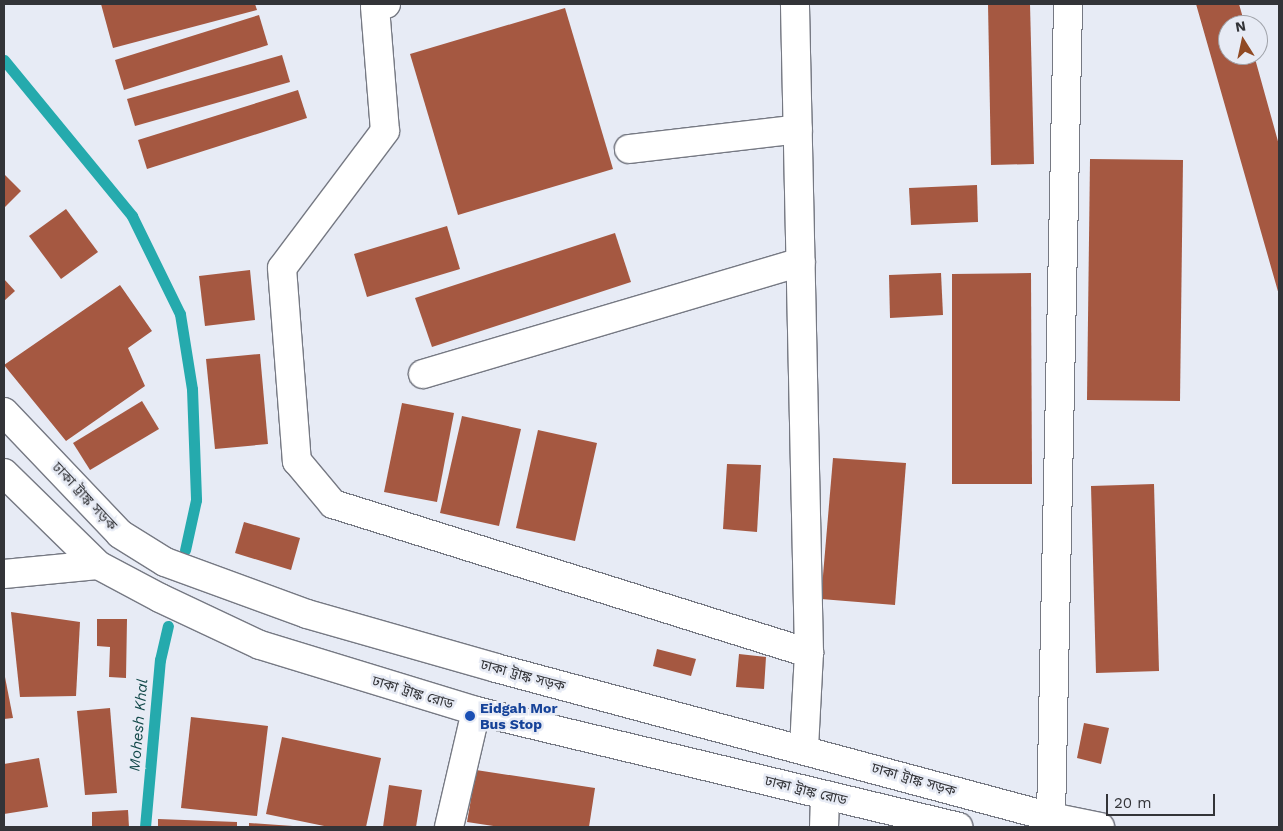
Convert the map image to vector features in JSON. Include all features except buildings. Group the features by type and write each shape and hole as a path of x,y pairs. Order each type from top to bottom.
{"main road":[{"path":"386,4 375,7 385,132 282,268 296,461 332,504 810,653"},
{"path":"794,4 810,653 804,748"},
{"path":"1051,817 1068,4"},
{"path":"629,150 798,129"},
{"path":"423,374 801,262"},
{"name":"ঢাকা ট্রাঙ্ক সড়ক","path":"4,412 120,534 165,562 316,617 496,668 804,748 1051,817 1100,827"},
{"name":"ঢাকা ট্রাঙ্ক রোড","path":"4,473 98,565 160,598 260,645 476,711 958,827"},
{"path":"4,574 98,565"},
{"path":"449,827 476,711"},
{"path":"824,827 825,795"}],"waterway":[{"path":"4,60 132,216 180,314 192,389 196,500 185,550"},
{"name":"Mohesh Khal","path":"145,827 160,660 168,626"}],"place":[{"name":"Eidgah Mor Bus Stop","path":"470,716"}]}
